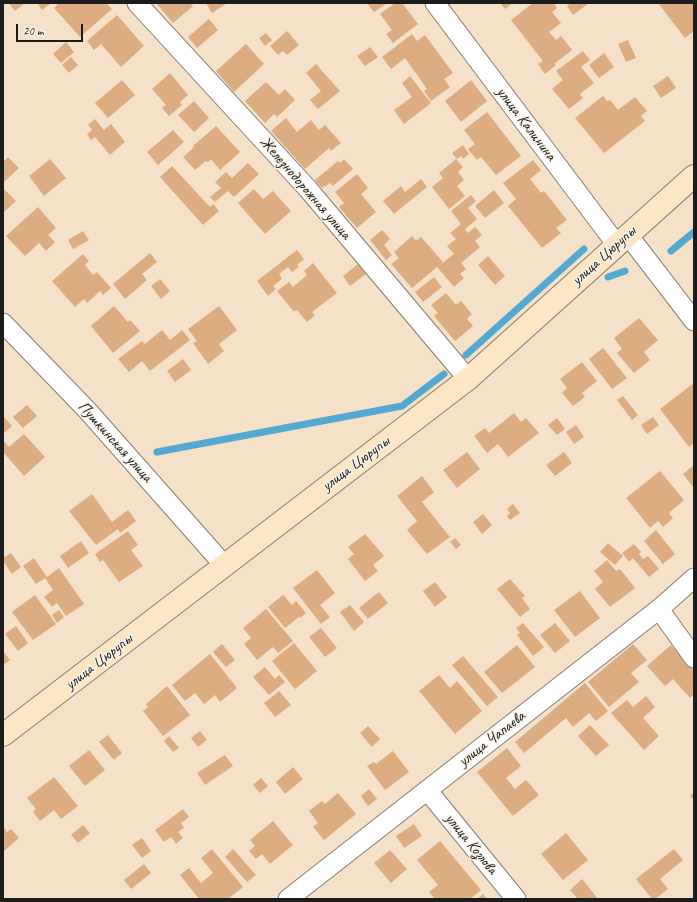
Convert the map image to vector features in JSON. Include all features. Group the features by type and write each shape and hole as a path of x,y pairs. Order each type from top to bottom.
{"street":[{"name":"Железнодорожная улица","path":"137,3 308,189 468,378"},
{"name":"улица Калинина","path":"435,3 622,240 694,320"},
{"name":"улица Цюрупы","path":"3,735 468,378 694,176"},
{"name":"Пушкинская улица","path":"3,323 87,410 224,565"},
{"name":"улица Чапаева","path":"288,899 659,609 694,578"},
{"path":"659,609 694,658"},
{"name":"улица Козлова","path":"427,790 516,899"}],"building":[{"path":"9,3 25,3 15,11"},
{"path":"37,3 51,3 42,10"},
{"path":"59,3 106,3 112,9 80,37 54,8"},
{"path":"156,3 190,3 193,6 173,23"},
{"path":"206,3 227,3 212,13"},
{"path":"367,3 387,3 374,12"},
{"path":"395,3 402,3 418,24 393,43 386,34 392,30 380,14"},
{"path":"500,3 513,3 505,9"},
{"path":"533,3 554,3 557,8 552,12 561,23 549,32 556,40 561,36 572,50 554,64 556,65 545,74 538,64 543,61 511,20"},
{"path":"571,3 589,3 573,15 567,6"},
{"path":"658,3 694,3 694,31 685,38"},
{"path":"117,15 144,46 121,67 101,44 94,50 87,41"},
{"path":"209,19 218,30 197,48 188,37"},
{"path":"287,31 299,45 287,55 283,51 278,55 270,46"},
{"path":"266,33 272,40 265,46 259,38"},
{"path":"412,34 417,41 425,35 453,73 444,79 450,87 431,101 424,91 427,89 405,58 391,69 382,57"},
{"path":"628,40 636,58 626,62 618,44"},
{"path":"66,42 74,52 61,63 53,54"},
{"path":"246,44 264,64 234,92 216,71"},
{"path":"370,47 378,57 365,66 357,56"},
{"path":"583,51 590,60 581,67 594,83 580,94 583,98 569,109 552,89 563,80 556,71"},
{"path":"604,53 614,67 599,78 589,65"},
{"path":"71,57 78,65 69,73 62,65"},
{"path":"316,64 340,91 318,109 310,100 321,91 306,73"},
{"path":"170,73 188,95 180,102 182,105 169,116 162,108 166,105 152,89"},
{"path":"410,76 431,103 404,124 394,110 412,97 402,83"},
{"path":"668,76 676,88 661,98 653,86"},
{"path":"122,80 135,95 108,118 95,103"},
{"path":"471,80 487,101 461,122 445,101"},
{"path":"266,82 279,95 285,89 295,100 277,117 274,114 265,123 245,101"},
{"path":"603,96 607,101 610,100 618,110 635,97 647,111 641,116 645,121 604,153 575,118"},
{"path":"194,101 209,118 194,132 178,115"},
{"path":"487,112 521,156 496,175 481,157 477,160 468,149 475,144 464,130"},
{"path":"286,118 297,132 311,120 319,130 325,125 341,143 331,151 329,148 305,169 271,131"},
{"path":"95,119 104,130 111,124 125,142 110,155 95,137 91,140 87,134 92,130 88,125"},
{"path":"216,126 240,152 220,170 211,159 195,170 183,157"},
{"path":"173,130 184,142 158,165 147,152"},
{"path":"463,145 469,154 463,159 461,156 457,159 452,153"},
{"path":"8,157 19,168 3,183 3,162"},
{"path":"50,159 66,178 44,196 29,176"},
{"path":"344,159 353,169 333,186 330,183 322,188 315,180 338,161 340,163"},
{"path":"456,159 463,167 458,172 464,180 457,186 465,196 449,209 432,187 443,178 439,173"},
{"path":"533,160 541,170 530,179 541,193 544,191 567,220 556,228 561,233 542,248 508,206 516,199 503,183"},
{"path":"248,163 259,174 234,197 228,191 215,202 210,197 221,188 215,182 226,172 232,178"},
{"path":"172,166 210,207 213,204 219,211 203,225 160,177"},
{"path":"357,174 368,188 361,194 376,212 357,228 339,207 344,203 335,192"},
{"path":"421,179 427,187 394,214 383,201 401,186 405,192"},
{"path":"3,188 16,201 3,213"},
{"path":"254,189 263,199 273,191 291,211 265,234 238,203"},
{"path":"494,190 504,203 485,218 475,206"},
{"path":"471,195 476,201 468,208 477,219 465,229 468,233 475,227 482,235 475,241 480,247 461,263 466,269 460,274 464,278 454,287 437,267 454,254 447,246 456,239 450,233 461,224 451,211"},
{"path":"38,207 56,228 48,235 55,242 46,251 39,243 25,256 6,236"},
{"path":"382,230 390,239 384,245 392,255 386,260 370,240"},
{"path":"83,231 89,240 73,249 68,240"},
{"path":"412,236 416,241 421,237 443,262 412,288 391,264 399,258 394,252"},
{"path":"297,250 304,259 297,265 299,267 292,272 288,267 279,274 282,279 273,286 276,289 268,296 257,281"},
{"path":"150,253 157,262 142,274 147,280 125,299 113,284"},
{"path":"83,254 89,261 85,265 93,275 97,272 111,288 103,295 100,291 87,303 84,299 75,307 52,281"},
{"path":"488,256 505,276 495,285 478,265"},
{"path":"313,263 337,293 312,312 315,315 307,322 297,310 294,312 277,291 289,282 293,287 307,275 304,271"},
{"path":"358,264 366,274 350,286 343,276"},
{"path":"434,277 442,287 423,302 415,292"},
{"path":"160,279 170,291 161,299 151,286"},
{"path":"446,293 456,305 461,301 472,314 467,319 473,326 455,341 434,316 438,313 431,305"},
{"path":"114,306 128,322 130,320 140,331 113,353 91,326"},
{"path":"219,306 237,330 219,344 224,351 208,364 193,343 197,341 188,329"},
{"path":"639,318 658,340 644,352 650,360 634,373 617,353 622,349 614,338"},
{"path":"162,330 170,340 182,330 190,340 150,371 142,361 129,372 118,359 142,341 145,344"},
{"path":"603,348 627,378 612,389 589,359"},
{"path":"183,359 191,370 175,382 167,371"},
{"path":"582,362 597,381 582,393 585,397 573,406 562,393 567,388 560,379"},
{"path":"694,383 694,443 689,447 660,409"},
{"path":"623,396 638,415 632,420 617,400"},
{"path":"27,405 37,416 23,428 13,417"},
{"path":"514,413 521,422 526,418 539,433 508,457 498,444 487,453 474,436 485,428 489,433"},
{"path":"3,416 12,426 3,434"},
{"path":"653,417 659,425 647,434 641,425"},
{"path":"557,418 565,429 557,435 548,425"},
{"path":"576,425 584,437 574,444 566,432"},
{"path":"24,434 45,457 24,476 3,452 3,440 9,447"},
{"path":"467,452 480,469 457,488 443,470"},
{"path":"564,452 572,463 555,476 546,465"},
{"path":"694,465 694,488 683,474"},
{"path":"660,471 684,500 669,513 673,518 663,527 658,521 650,528 626,498"},
{"path":"422,476 434,492 422,502 450,537 427,554 407,530 417,521 397,496"},
{"path":"92,494 112,522 128,510 136,521 120,533 118,529 96,545 69,511"},
{"path":"513,504 520,513 510,520 507,516 510,513 507,509"},
{"path":"483,514 492,525 482,534 473,522"},
{"path":"656,530 675,554 663,564 644,541"},
{"path":"128,531 138,545 131,550 143,566 119,582 103,560 100,562 95,554"},
{"path":"365,534 384,556 373,565 378,571 365,581 348,559 354,554 348,547"},
{"path":"455,538 461,545 456,549 450,542"},
{"path":"81,541 89,553 68,568 60,556"},
{"path":"608,543 623,556 615,565 600,552"},
{"path":"634,544 641,552 639,554 643,559 648,556 659,569 649,577 633,558 629,562 622,553"},
{"path":"11,553 21,567 12,574 3,561 3,558"},
{"path":"34,558 47,577 59,568 84,604 66,616 57,603 52,607 44,597 53,590 45,578 36,584 23,566"},
{"path":"607,560 616,571 620,569 635,588 610,607 595,589 603,582 594,571"},
{"path":"317,570 335,593 320,605 330,617 321,624 293,588"},
{"path":"510,579 525,596 522,598 530,609 520,617 497,589"},
{"path":"435,582 447,597 435,607 423,591"},
{"path":"580,591 600,618 575,637 554,610"},
{"path":"379,592 388,603 368,619 359,608"},
{"path":"35,595 56,624 33,640 12,612"},
{"path":"283,595 292,605 296,601 306,613 285,628 268,607"},
{"path":"350,605 364,622 354,631 340,612"},
{"path":"266,609 293,641 278,653 273,647 257,660 244,644 251,638 243,628"},
{"path":"59,610 64,617 57,623 52,615"},
{"path":"523,623 544,647 533,656 517,635 520,633 516,628"},
{"path":"555,623 570,641 555,653 540,635"},
{"path":"16,626 28,643 18,651 5,634"},
{"path":"321,628 337,648 325,657 309,637"},
{"path":"294,643 317,671 295,689 272,661"},
{"path":"222,644 235,660 226,667 213,652"},
{"path":"633,644 647,660 631,673 639,682 609,707 588,682"},
{"path":"517,645 535,667 502,693 484,672"},
{"path":"671,645 694,671 694,694 690,698 673,679 665,686 647,666"},
{"path":"3,651 10,660 3,665"},
{"path":"210,654 237,688 220,702 215,695 204,704 195,693 185,701 172,685"},
{"path":"463,656 498,697 487,706 452,665"},
{"path":"265,667 275,679 279,675 285,682 269,695 253,677"},
{"path":"439,675 450,688 457,681 482,711 455,734 419,691"},
{"path":"585,683 608,711 596,721 589,713 573,727 566,718 524,753 515,742"},
{"path":"167,686 190,715 163,736 143,711 148,707 146,704"},
{"path":"279,691 291,705 275,717 264,703"},
{"path":"646,696 655,707 643,718 659,736 644,750 611,713 627,700 633,707"},
{"path":"590,725 609,745 596,756 578,736"},
{"path":"368,726 380,739 372,747 360,733"},
{"path":"200,731 207,740 198,747 191,738"},
{"path":"108,735 122,753 114,760 99,742"},
{"path":"169,736 179,748 173,752 164,741"},
{"path":"507,748 521,766 506,778 515,789 526,780 539,795 513,816 477,772"},
{"path":"89,750 105,770 85,786 69,766"},
{"path":"393,751 409,772 385,790 367,766 374,762 376,764"},
{"path":"225,755 233,766 205,785 197,773"},
{"path":"293,767 303,779 285,794 276,782"},
{"path":"54,777 78,806 61,819 54,810 40,821 33,812 36,809 27,798"},
{"path":"261,778 268,786 260,793 253,785"},
{"path":"369,789 377,799 368,806 361,796"},
{"path":"694,792 694,800 690,796"},
{"path":"338,793 356,814 324,840 313,827 318,823 309,811 322,801 325,804"},
{"path":"183,809 189,817 181,823 184,828 178,832 183,838 176,844 171,837 164,842 155,830"},
{"path":"273,821 293,845 270,864 262,854 256,859 249,851 255,846 250,840"},
{"path":"414,824 422,836 404,848 396,836"},
{"path":"83,825 90,833 78,843 71,835"},
{"path":"3,826 7,832 11,829 19,838 3,852"},
{"path":"566,833 588,860 563,880 541,854"},
{"path":"142,838 151,851 142,858 132,845"},
{"path":"440,841 481,890 470,899 435,899 429,892 438,885 417,860"},
{"path":"212,849 243,887 228,899 199,899 180,875 189,868 201,883 213,873 201,858"},
{"path":"233,849 256,875 247,882 225,857"},
{"path":"674,849 683,860 660,879 668,889 655,899 652,899 636,879"},
{"path":"390,850 407,869 391,883 374,863"},
{"path":"144,864 151,873 131,889 124,880"},
{"path":"582,879 598,899 578,899 570,890"},
{"path":"483,894 487,899 477,899"}],"waterway":[{"path":"671,251 694,232"},
{"path":"466,355 584,249"},
{"path":"608,277 625,271"},
{"path":"157,452 402,406 444,374"}]}
